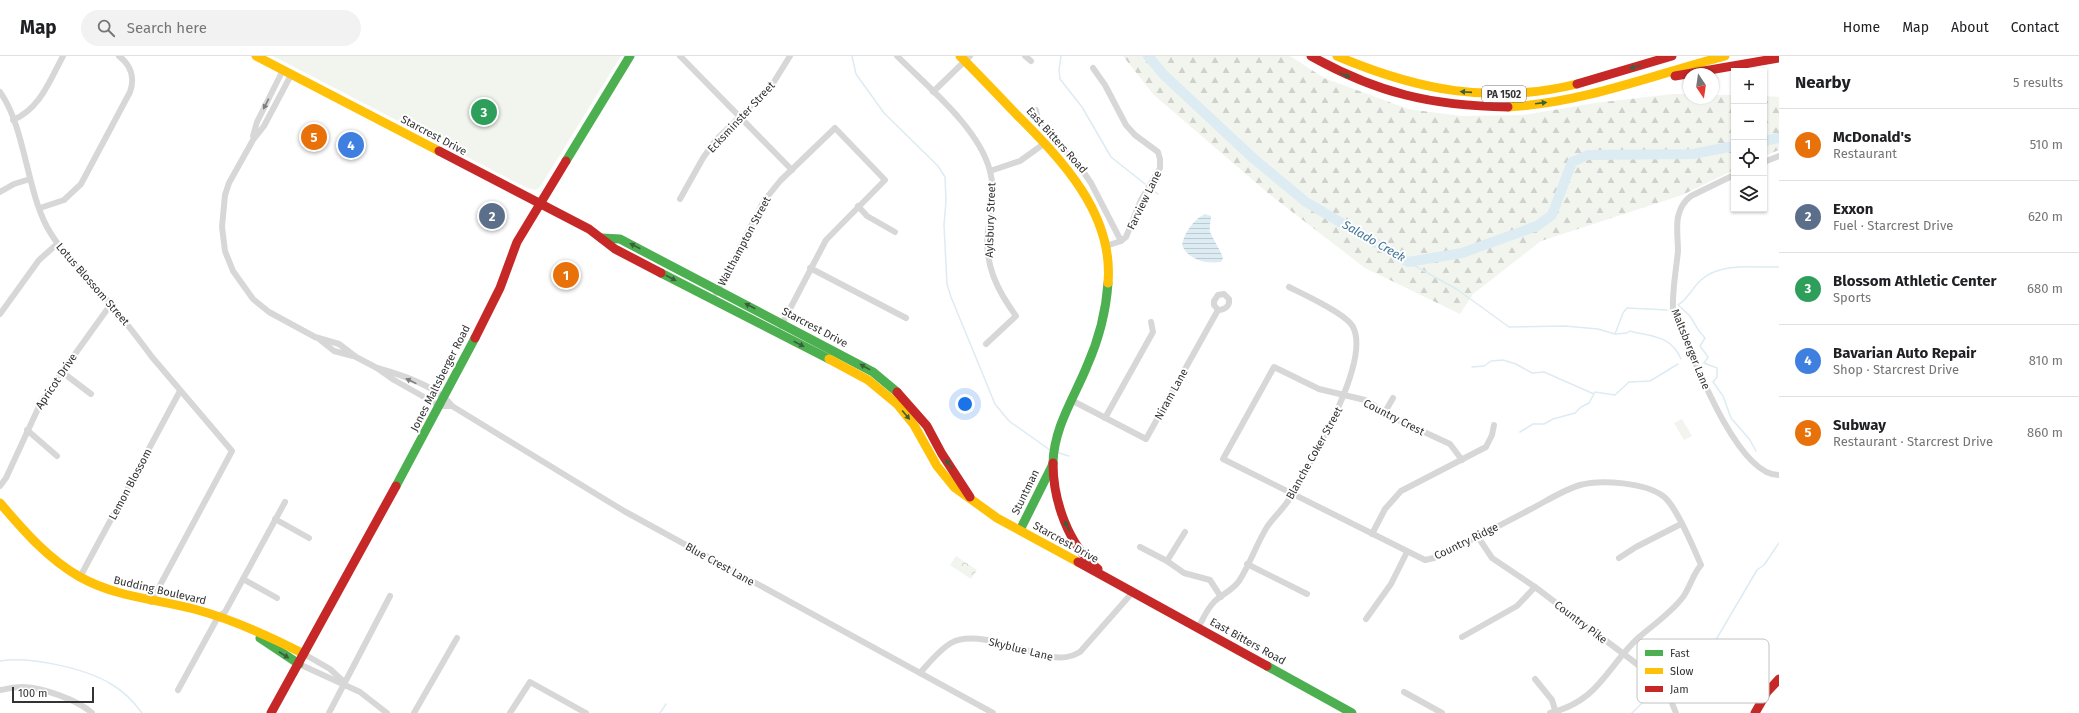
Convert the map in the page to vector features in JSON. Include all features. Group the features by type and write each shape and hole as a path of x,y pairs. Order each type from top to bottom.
{"main road":[{"name":"Starcrest Drive","path":"256,56 589,229 615,249 860,375 892,400 912,423 936,463 955,487 997,518 1132,593"},
{"name":"Jones Maltsberger Road","path":"271,713 445,397 500,288 517,242 623,71 630,56"},
{"name":"PA 1502","path":"1311,56 1344,75 1400,95 1432,102 1466,106 1493,107 1538,104 1575,98 1725,56"},
{"name":"PA 1502","path":"1336,56 1407,83 1450,90 1500,94 1531,93 1574,85 1672,56"},
{"name":"East Bitters Road","path":"965,58 1071,172 1082,187 1099,221 1106,246 1108,286 1102,327 1094,350 1060,427 1052,464"},
{"path":"1632,82 1779,58"},
{"name":"Starcrest Drive","path":"600,238 620,239 783,323 873,372 899,392 914,409 934,439 944,458 963,482 970,497"},
{"path":"892,400 899,392"},
{"path":"924,444 934,439"},
{"path":"1052,464 1059,503 1072,537 1095,567 1132,593"},
{"name":"Stuntman","path":"1020,530 1052,464"},
{"name":"Budding Boulevard","path":"0,503 26,534 42,550 80,577 110,591 151,602 183,607 218,617 304,654"},
{"name":"East Bitters Road","path":"1132,593 1352,713"},
{"name":"Budding Boulevard","path":"247,630 299,664"},
{"path":"1769,690 1779,679"},
{"path":"1755,713 1761,703"}],"street":[{"path":"13,120 29,111 36,104 63,56"},
{"path":"40,208 64,200 81,184 130,92 133,81 128,64 119,56"},
{"path":"680,56 792,170"},
{"name":"Ecksminster Street","path":"680,199 703,158 716,141 775,81 790,56"},
{"name":"Aylsbury Street","path":"897,56 972,133 983,151 990,171 993,192 987,241 989,262 999,291 1016,316 986,344"},
{"path":"1025,56 1031,61"},
{"path":"933,92 965,58"},
{"name":"Farview Lane","path":"1092,68 1105,85 1126,125 1140,139 1158,152 1160,159 1158,171 1141,200 1126,236 1121,241 1106,246"},
{"name":"Blue Crest Lane","path":"253,140 257,122 287,72"},
{"name":"Blue Crest Lane","path":"287,72 264,126 253,140 229,183 225,195 222,227 225,251 233,271 254,299 282,320 315,337 334,352 356,357 377,368 394,380 440,406 452,406"},
{"name":"Lotus Blossom Street","path":"0,92 7,104 13,120 40,208 47,226 57,244 111,304 180,391 232,451 151,602"},
{"path":"1036,110 1038,121 1075,162 1091,183 1121,241"},
{"name":"Walthampton Street","path":"713,299 764,201 792,170 835,128 885,180 858,206"},
{"path":"990,171 1020,161 1045,143"},
{"path":"1767,161 1779,156"},
{"name":"Maltsberger Lane","path":"1732,176 1685,200 1678,220 1678,250 1672,300 1674,310 1721,420 1760,468 1769,475 1779,475"},
{"path":"0,192 14,184 30,179"},
{"path":"778,333 810,268 826,240 858,206 867,216 895,232"},
{"path":"0,314 39,260 57,244"},
{"path":"810,268 906,318"},
{"name":"Blanche Coker Street","path":"1198,628 1209,607 1229,592 1240,580 1268,526 1287,502 1319,447 1345,396 1355,352 1356,336 1353,326 1334,312 1289,287"},
{"name":"Apricot Drive","path":"0,486 6,478 42,400 111,304"},
{"name":"Niram Lane","path":"1105,418 1146,439 1218,310"},
{"path":"1071,400 1105,418 1154,332 1151,322"},
{"name":"Country Crest","path":"1223,459 1274,367 1319,389 1365,400 1403,423 1450,444 1462,460"},
{"name":"Blue Crest Lane","path":"377,368 397,374 445,397 452,406 624,511 993,713"},
{"path":"62,372 91,394"},
{"name":"Lemon Blossom","path":"80,577 180,391"},
{"path":"1385,412 1393,398"},
{"path":"1372,534 1384,508 1401,491 1462,460 1489,444 1494,425"},
{"path":"27,430 57,456"},
{"name":"Country Ridge","path":"1223,459 1425,560 1434,558 1478,537 1573,488 1586,484 1612,482 1650,489 1667,500 1681,524 1701,565 1676,605 1637,639 1624,655"},
{"path":"178,690 218,617 225,612 285,502"},
{"path":"275,519 309,538"},
{"path":"1619,558 1636,547 1681,524"},
{"path":"1167,561 1185,532"},
{"name":"Country Pike","path":"1478,537 1492,558 1535,587 1637,665"},
{"path":"1140,547 1167,561 1184,573 1210,580 1221,597"},
{"path":"1366,619 1391,584 1407,552"},
{"path":"1247,564 1307,594"},
{"path":"243,579 277,598"},
{"path":"1462,637 1517,606 1535,587"},
{"name":"Skyblue Lane","path":"920,673 950,643 966,638 983,640 1051,657 1063,658 1073,656 1080,652 1132,593"},
{"path":"329,713 346,684 390,596"},
{"path":"414,713 457,638"},
{"path":"304,654 330,669 346,684"},
{"path":"1535,679 1552,700 1554,713 1573,705 1590,694 1624,655"},
{"path":"299,664 325,677 346,684 365,695 387,713"},
{"path":"510,713 530,682 586,713"},
{"path":"0,690 16,687 35,688 73,701 92,713"},
{"path":"1404,692 1442,713"},
{"name":"Country Pike","path":"1672,703 1676,713"}],"green space":[{"path":"273,56 621,56 540,187 535,190 527,188"},
{"path":"1123,56 1290,56 1324,78 1408,109 1461,116 1524,115 1595,103 1673,94 1683,94 1683,104 1719,104 1719,95 1731,95 1731,171 1682,195 1541,241 1473,294 1460,314 1365,268 1269,194 1154,95"},
{"path":"1767,96 1779,97 1779,150 1767,155"},
{"path":"1682,419 1692,436 1684,440 1674,423"},
{"path":"956,556 977,570 971,579 950,565"}],"shaded area":[{"path":"1205,214 1211,216 1210,232 1223,258 1221,262 1198,260 1189,254 1182,245 1190,227 1197,219"}],"waterway":[{"path":"852,56 856,74 884,113 938,166 945,177 946,201 944,225 947,284 951,297 995,404 1009,421 1050,450"},
{"path":"1061,56 1059,70 1060,79 1082,107 1111,157 1145,184"},
{"name":"Salado Creek","path":"1148,56 1164,75 1254,159 1306,202 1408,262 1462,253 1537,226 1552,215 1572,162 1588,155 1693,154 1731,147"},
{"name":"Salado Creek","path":"1767,140 1779,138"},
{"path":"1408,262 1458,290 1509,327 1565,326 1598,329 1615,334 1623,313 1627,308 1667,310"},
{"path":"1756,451 1750,440 1731,418 1723,396 1713,382 1717,377 1717,368 1704,363 1708,357 1700,346 1705,338 1690,316 1678,305 1685,300 1695,286 1709,274 1728,268 1779,267"},
{"path":"1616,334 1627,333 1630,331 1660,338 1672,345 1681,359"},
{"path":"1472,367 1484,366 1491,361 1503,360 1516,364 1532,373 1544,372 1594,394"},
{"path":"1520,432 1533,424 1544,424 1553,419 1575,413 1581,407 1589,403 1595,392 1615,395 1629,382 1650,381 1678,364"},
{"path":"1059,453 1069,456"},
{"path":"1716,639 1757,570 1764,565 1779,543"},
{"path":"0,661 26,660 41,662 72,668 87,673 100,678 120,690 142,713"},
{"path":"1632,713 1642,703"},
{"path":"660,713 666,704"}],"traffic: fast":[{"path":"566,161 630,56"},
{"path":"601,238 620,239 873,372 897,392"},
{"path":"661,273 829,359"},
{"path":"1053,463 1054,450 1061,425 1082,378 1098,336 1104,315 1108,283"},
{"path":"396,486 475,338"},
{"path":"1020,530 1053,464"},
{"path":"260,638 299,664"},
{"path":"1267,666 1352,713"}],"traffic: slow":[{"path":"256,56 439,151"},
{"path":"960,56 1034,132 1082,190 1094,211 1103,234 1108,258 1108,283"},
{"path":"1337,56 1396,78 1455,91 1515,93 1546,90 1577,84"},
{"path":"1508,107 1563,100 1591,94 1725,56"},
{"path":"829,359 868,380 897,404 914,425 937,466 954,487 997,518 1078,562"},
{"path":"0,503 27,534 57,562 68,570 94,584 136,597 194,609 222,618 264,634 304,654"}],"traffic: jam":[{"path":"1311,56 1335,69 1359,79 1406,95 1454,104 1508,107"},
{"path":"1577,84 1672,56"},
{"path":"1675,76 1779,58"},
{"path":"439,151 589,229 615,249 661,273"},
{"path":"475,338 500,288 517,242 566,161"},
{"path":"897,392 927,426 942,454 970,497"},
{"path":"1053,463 1056,492 1064,521 1078,548 1098,569"},
{"path":"271,713 396,486"},
{"path":"1078,562 1267,666"},
{"path":"1769,690 1779,679"},
{"path":"1755,713 1761,703"}],"place":[{"name":"Blossom Athletic Center","path":"484,112"},
{"name":"Subway","path":"314,137"},
{"name":"Bavarian Auto Repair","path":"351,145"},
{"name":"Exxon","path":"492,216"},
{"name":"McDonald's","path":"566,275"}]}
